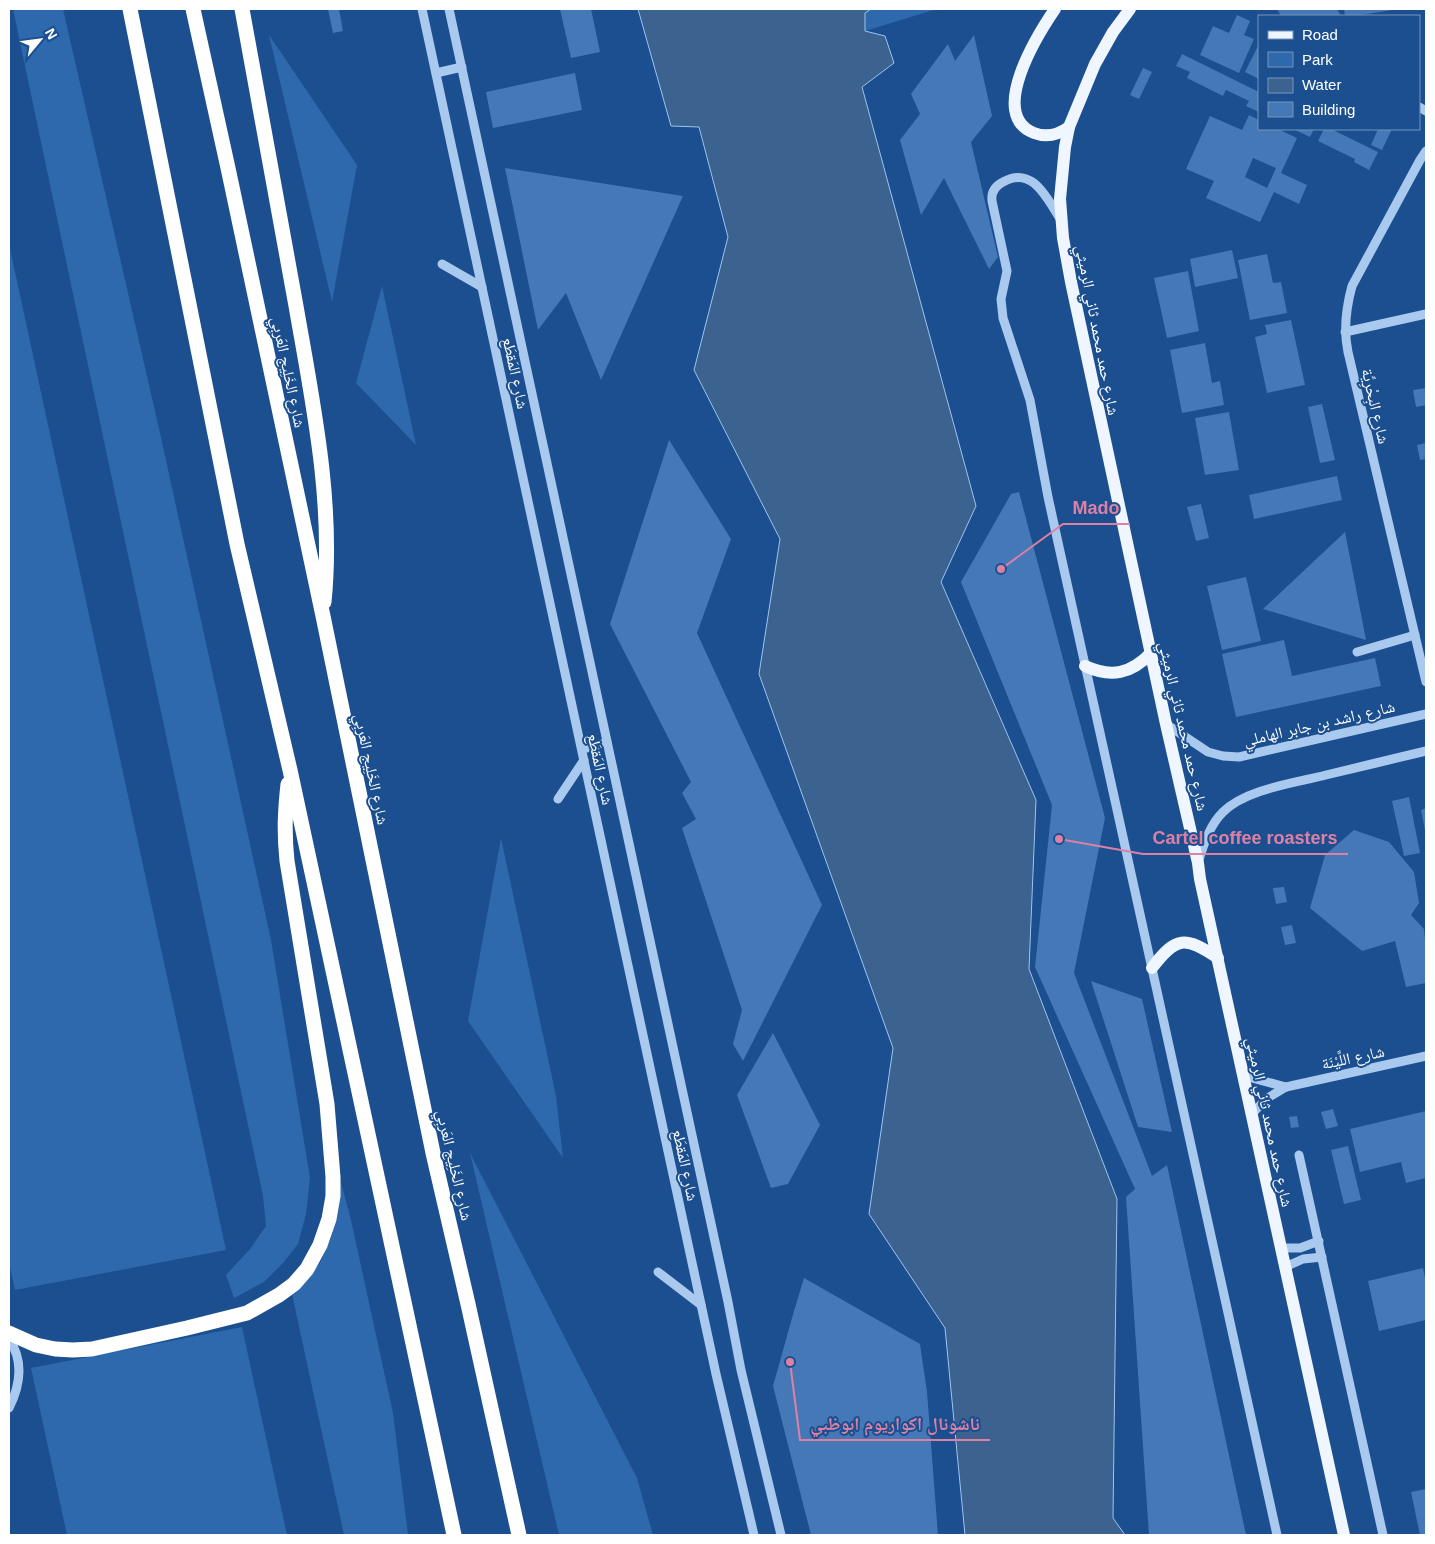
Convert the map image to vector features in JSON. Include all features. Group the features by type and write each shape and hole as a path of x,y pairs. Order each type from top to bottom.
{"highway":[{"path":"130,9 238,544 290,770 454,1535"},
{"name":"شارع الخَلِيج العَربِي","path":"193,9 323,616 434,1153 518,1535"},
{"path":"242,9 320,453 327,541 323,616"},
{"path":"9,1333 36,1345 73,1350 92,1348 247,1314 264,1305 294,1284 307,1269 320,1245 329,1219 333,1196 333,1176 327,1104 284,837 290,770"}],"main road":[{"path":"1055,9 1030,51 1013,103 1016,116 1030,132 1040,136 1050,136 1060,133 1069,127"},
{"name":"شارع حمد محمد ثاني الرميثي","path":"1130,9 1113,32 1095,64 1069,127 1060,199 1063,238 1072,290 1166,724 1344,1535"},
{"path":"1085,666 1100,672 1116,673 1136,667 1151,653"},
{"path":"1152,968 1170,948 1186,942 1194,944 1218,958"}],"street":[{"name":"شارع المَقطَع","path":"422,9 716,1374 754,1535"},
{"name":"شارع المَقطَع","path":"449,9 728,1302 741,1370 781,1535"},
{"path":"436,73 462,66"},
{"name":"شارع البِحْرِيَّة","path":"1426,151 1352,286 1348,301 1345,332 1348,352 1426,682"},
{"path":"1062,222 1041,190 1035,183 1027,179 1009,179 998,185 992,192 992,201 1007,271 1002,299 1003,318 1030,400 1046,489 1277,1535"},
{"path":"442,264 482,287"},
{"path":"1345,332 1426,314"},
{"path":"1357,652 1415,635"},
{"name":"شارع راشد بن جابر الهاملي","path":"1166,724 1208,752 1223,756 1239,757 1426,714"},
{"path":"582,749 607,743"},
{"path":"1198,863 1213,823 1222,812 1246,796 1426,751"},
{"path":"558,799 584,760"},
{"name":"شارع اللَّيْنَة","path":"1252,1115 1266,1099 1286,1087 1426,1056"},
{"name":"شارع اللَّيْنَة","path":"1243,1073 1252,1078 1286,1087"},
{"path":"1299,1155 1383,1535"},
{"path":"1281,1248 1300,1248 1319,1241"},
{"path":"1285,1267 1303,1259 1322,1257"},
{"path":"658,1272 701,1305"},
{"path":"9,1339 18,1360 19,1377 16,1394 9,1408"}],"green space":[{"path":"13,9 63,9 160,433 271,940 310,1178 306,1214 298,1244 264,1282 234,1298 226,1275 250,1249 266,1226 263,1196"},
{"path":"871,9 937,9 865,31 865,13"},
{"path":"269,35 357,165 332,302"},
{"path":"9,244 226,1250 15,1290 9,1262"},
{"path":"382,286 416,445 356,383"},
{"path":"501,838 556,1096 563,1158 468,1021"},
{"path":"470,1153 637,1478 653,1535 559,1535"},
{"path":"339,1175 351,1220 393,1413 408,1535 344,1535 292,1294 320,1263 331,1238 339,1206"},
{"path":"242,1327 287,1535 67,1535 31,1368"}],"water":[{"path":"638,9 871,9 865,13 865,31 885,36 894,63 862,87 976,506 941,582 1036,800 1029,969 1117,1199 1113,1518 1125,1535 965,1535 945,1328 869,1214 893,1048 759,674 780,539 694,370 728,237 699,127 671,126"}],"building":[{"path":"328,9 339,9 343,31 333,33"},
{"path":"560,9 591,9 600,52 571,58"},
{"path":"1277,9 1337,9 1340,15 1280,15"},
{"path":"1344,9 1392,9 1361,15 1345,15"},
{"path":"1237,15 1250,21 1244,35 1254,39 1239,73 1200,55 1213,26 1229,33"},
{"path":"974,35 992,116 971,142 998,257 989,269 944,178 921,215 900,140 920,114 911,94 948,44 955,61"},
{"path":"1258,46 1258,78 1245,72"},
{"path":"1182,54 1258,92 1258,112 1246,106 1249,101 1226,90 1223,96 1187,78 1190,72 1176,66"},
{"path":"1143,68 1152,72 1139,99 1130,95"},
{"path":"575,73 582,110 493,128 486,92"},
{"path":"1249,115 1258,120 1258,130 1280,130 1297,138 1281,173 1307,185 1299,204 1274,192 1260,222 1206,198 1214,181 1186,169 1210,116 1242,130","holes":["1253,158 1276,168 1267,188 1245,177"]},
{"path":"1295,130 1314,130 1310,137"},
{"path":"1324,130 1333,130 1378,152 1369,170 1354,162 1355,159 1318,141"},
{"path":"1378,130 1392,130 1382,150 1371,145"},
{"path":"505,168 683,196 601,380 566,293 538,330"},
{"path":"1232,250 1238,278 1195,287 1190,259"},
{"path":"1267,254 1273,283 1281,282 1287,313 1250,320 1238,260"},
{"path":"1188,271 1199,331 1167,338 1154,278"},
{"path":"1291,320 1305,385 1267,393 1255,337 1267,334 1265,325"},
{"path":"1205,343 1212,383 1220,381 1224,405 1182,413 1170,350"},
{"path":"1426,388 1426,405 1416,407 1413,390"},
{"path":"1322,404 1335,460 1320,463 1308,407"},
{"path":"1229,412 1239,470 1205,475 1195,418"},
{"path":"669,440 731,539 697,633 822,905 743,1061 733,1044 742,1010 682,828 696,819 682,793 691,782 610,624"},
{"path":"1426,443 1426,459 1420,460 1417,445"},
{"path":"1337,476 1342,500 1254,519 1249,495"},
{"path":"1019,492 1105,818 1074,973 1152,1176 1167,1165 1246,1535 1149,1535 1126,1197 1135,1189 1035,967 1052,805 961,582 1011,494"},
{"path":"1201,504 1209,538 1196,541 1187,507"},
{"path":"1345,532 1366,640 1263,609"},
{"path":"1246,577 1261,641 1222,650 1207,586"},
{"path":"1284,640 1292,676 1375,658 1381,686 1236,717 1222,654"},
{"path":"1409,797 1420,853 1404,856 1392,801"},
{"path":"1426,808 1426,830 1425,830 1421,810"},
{"path":"1354,830 1389,842 1414,872 1419,903 1411,915 1424,929 1426,983 1406,987 1395,941 1362,951 1310,908 1325,855"},
{"path":"1284,887 1287,902 1276,904 1273,888"},
{"path":"1292,925 1296,943 1285,945 1281,927"},
{"path":"1091,981 1142,999 1172,1132 1138,1127"},
{"path":"773,1033 820,1125 788,1184 771,1188 737,1095"},
{"path":"1333,1109 1338,1126 1326,1129 1321,1112"},
{"path":"1426,1111 1426,1178 1406,1183 1401,1162 1360,1172 1350,1129"},
{"path":"1297,1116 1299,1127 1291,1128 1289,1117"},
{"path":"1348,1146 1361,1200 1344,1204 1331,1150"},
{"path":"1423,1268 1426,1283 1426,1320 1379,1331 1368,1281"},
{"path":"804,1278 920,1344 927,1392 938,1535 811,1535 773,1386"},
{"path":"1426,1489 1426,1535 1420,1535 1411,1492"}],"place":[{"name":"Mado","path":"1001,569"},
{"name":"Cartel coffee roasters","path":"1059,839"},
{"name":"ناشونال اكواريوم ابوظبي","path":"790,1362"}]}
